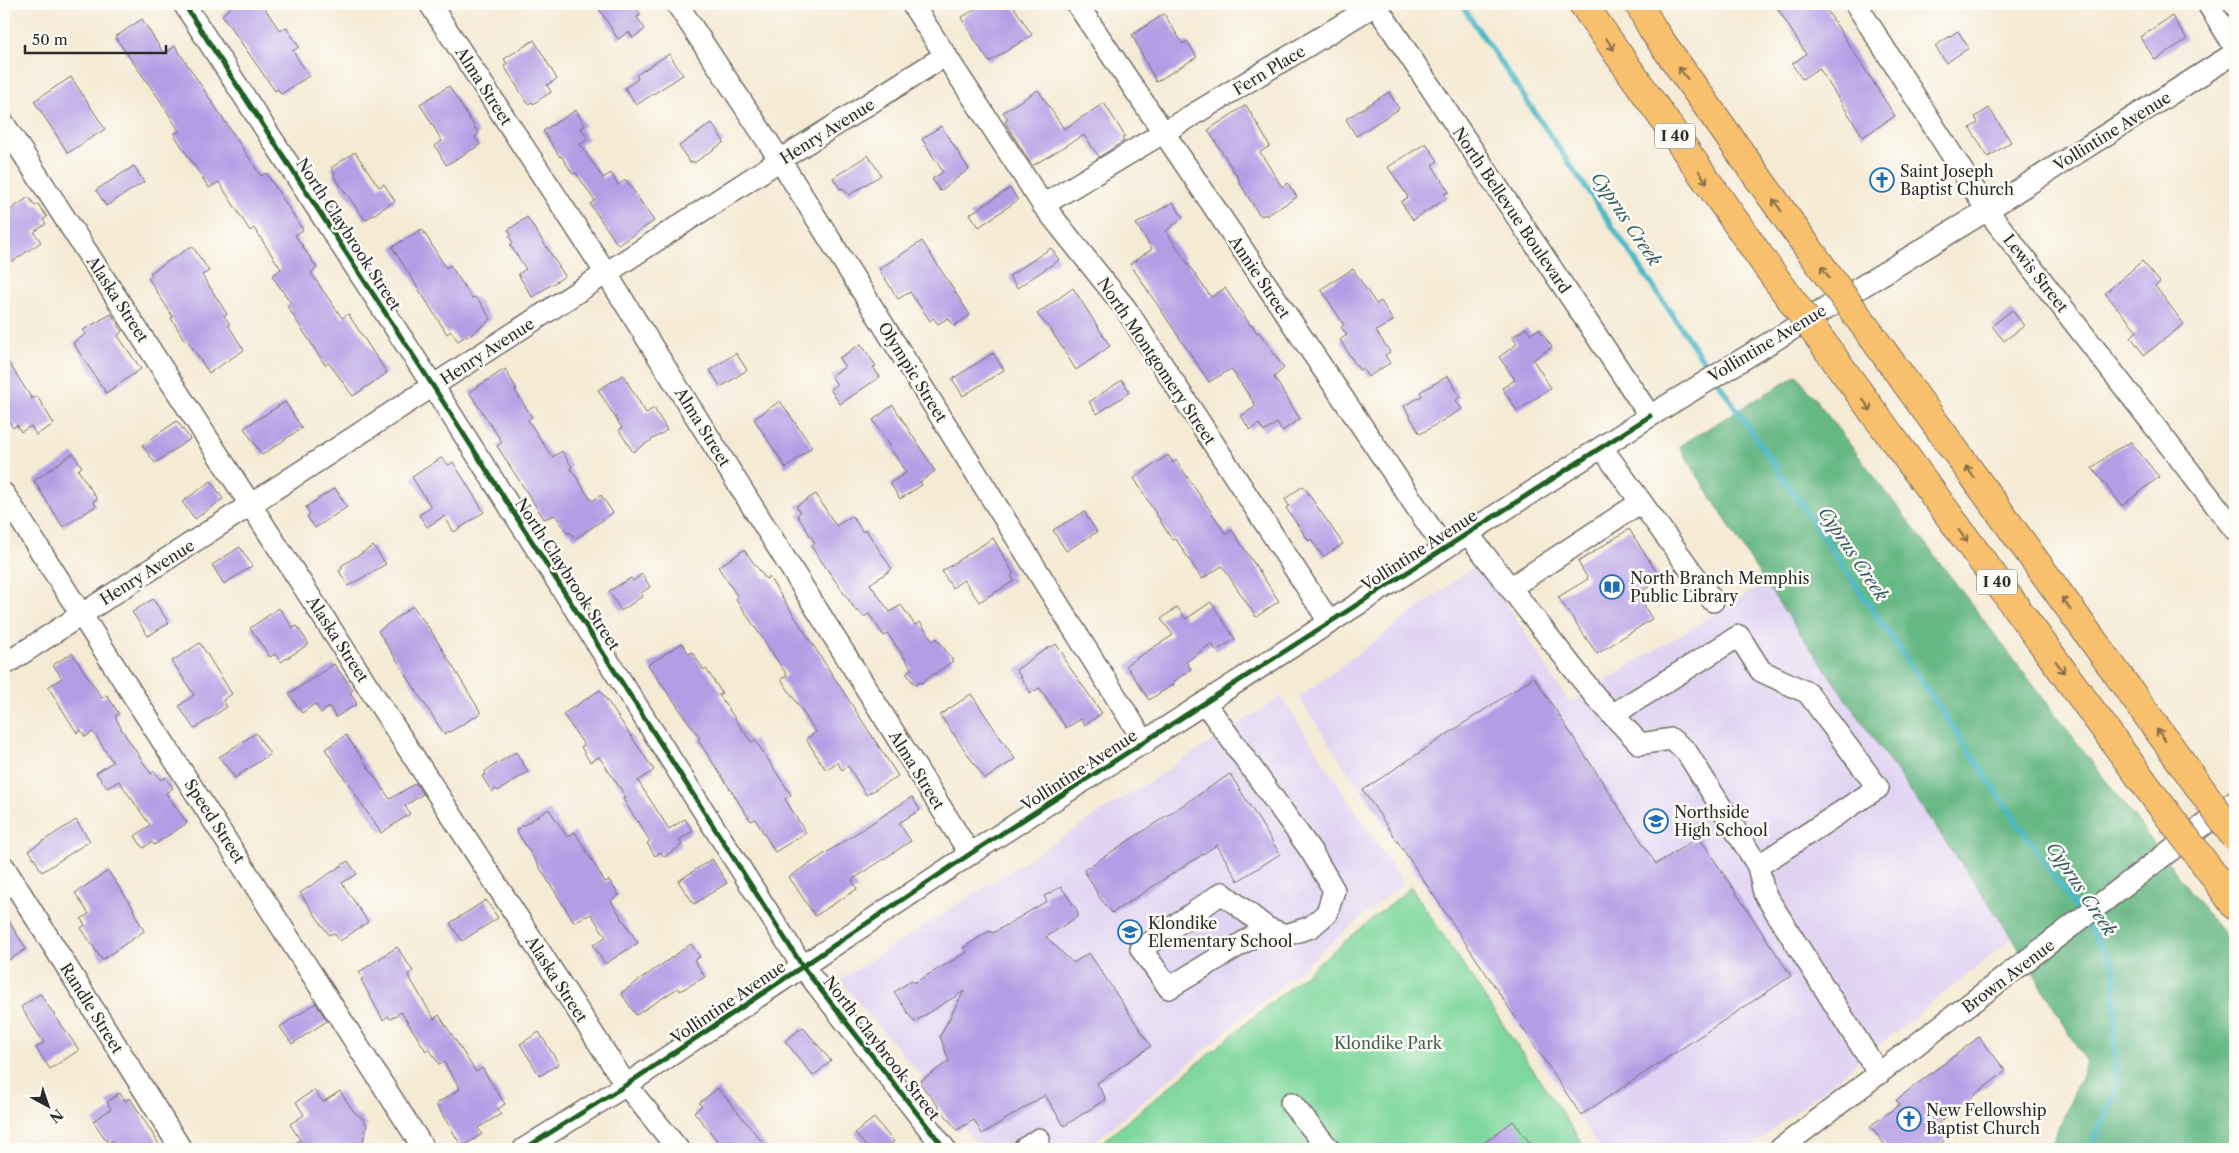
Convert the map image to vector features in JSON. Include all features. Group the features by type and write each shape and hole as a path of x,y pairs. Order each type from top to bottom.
{"highway":[{"name":"I 40","path":"1583,4 1838,365 2235,906"},
{"name":"I 40","path":"1639,4 1652,30 2235,837"}],"street":[{"name":"North Claybrook Street","path":"184,4 433,386 803,967 945,1149"},
{"name":"Alma Street","path":"430,4 606,273 970,854"},
{"name":"Olympic Street","path":"677,4 780,160 1145,743"},
{"name":"North Montgomery Street","path":"912,4 1043,206 1126,308 1330,623"},
{"name":"Annie Street","path":"1077,4 1444,548"},
{"name":"Fern Place","path":"1043,206 1375,4"},
{"name":"North Bellevue Boulevard","path":"1375,4 1650,416"},
{"name":"Lewis Street","path":"1856,4 1987,210 2235,530"},
{"path":"2208,4 2235,46"},
{"name":"Vollintine Avenue","path":"524,1149 626,1085 970,854 1681,396 1987,210 2235,53"},
{"name":"Henry Avenue","path":"4,665 780,160 946,55"},
{"name":"Alaska Street","path":"4,124 626,1085 678,1149"},
{"path":"1602,448 1713,601"},
{"name":"Speed Street","path":"4,494 424,1149"},
{"path":"1510,588 1641,502"},
{"path":"1468,534 1612,715 1640,744 1671,738 1686,752 1758,866 1764,893 1879,1074"},
{"path":"1612,715 1739,636 1761,671 1808,694 1878,788 1758,866"},
{"path":"1205,703 1311,851 1334,890 1327,913 1311,927 1286,934 1267,928 1222,894 1141,949 1169,988 1267,928"},
{"name":"Brown Avenue","path":"1780,1149 2235,801"},
{"name":"Randle Street","path":"4,867 181,1149"},
{"path":"1291,1103 1329,1149"}],"shaded area":[{"name":"Northside High School","path":"1480,562 1569,703 1765,583 2013,938 1749,1149 1600,1149 1299,698"},
{"name":"Klondike Elementary School","path":"1281,697 1403,883 1086,1149 982,1149 840,980"}],"green space":[{"path":"1797,375 2235,950 2235,1149 2050,1149 2087,1063 2013,938 1765,583 1679,446"},
{"name":"Klondike Park","path":"1411,887 1586,1149 1094,1149"}],"building":[{"path":"234,4 262,4 280,31 286,27 299,47 293,51 309,76 281,94 278,89 275,91 222,15"},
{"path":"596,4 633,4 641,15 637,17 645,29 633,38 629,32 618,39"},
{"path":"983,4 1012,4 1032,35 989,62 961,18"},
{"path":"1775,4 1823,4 1895,116 1863,137 1819,68 1802,79 1792,64 1806,54"},
{"path":"1164,14 1183,44 1187,41 1197,57 1156,82 1132,35"},
{"path":"2172,16 2187,39 2155,60 2140,37"},
{"path":"142,19 164,54 175,46 261,176 266,173 303,230 295,235 317,268 311,273 342,318 348,314 387,373 353,396 329,363 325,365 287,306 291,303 272,276 281,269 254,228 250,231 219,182 209,188 174,134 179,131 160,100 115,37"},
{"path":"1958,31 1969,48 1946,63 1935,46"},
{"path":"534,40 557,79 547,85 551,92 533,104 532,102 528,104 504,66 507,64 504,59"},
{"path":"669,54 683,75 636,105 625,88 638,79 636,75"},
{"path":"71,77 105,129 68,153 34,101"},
{"path":"449,86 479,134 475,137 480,145 446,165 435,146 442,141 420,104"},
{"path":"1038,90 1064,129 1104,103 1125,136 1122,138 1124,141 1099,157 1084,135 1032,166 1005,122 1008,119 1003,112"},
{"path":"1389,92 1399,109 1356,136 1346,119"},
{"path":"1246,105 1270,146 1260,152 1282,187 1288,183 1297,197 1266,216 1265,214 1262,216 1258,213 1208,130"},
{"path":"1989,108 2011,142 1988,157 1970,128 1978,123 1975,117"},
{"path":"576,110 585,126 581,128 588,139 580,144 603,178 611,173 618,185 626,180 654,221 618,245 590,204 595,201 576,173 573,174 560,157 543,131"},
{"path":"712,123 724,142 694,163 693,161 690,163 679,146"},
{"path":"941,126 969,169 940,191 932,179 943,172 922,139"},
{"path":"1426,143 1438,161 1432,165 1449,192 1444,194 1447,198 1413,220 1401,202 1408,197 1388,167"},
{"path":"355,152 379,187 384,184 395,201 365,220 333,175 335,174 331,168"},
{"path":"868,155 881,175 849,195 843,188 840,189 833,178"},
{"path":"134,166 144,182 106,206 96,190"},
{"path":"1010,188 1018,200 979,227 970,214"},
{"path":"29,197 35,206 38,204 47,217 43,220 46,224 34,232 41,242 12,262 4,249 4,214"},
{"path":"1173,202 1183,218 1166,231 1194,273 1211,297 1225,288 1251,326 1257,333 1259,332 1284,368 1274,377 1300,419 1282,431 1277,423 1264,432 1259,424 1250,430 1241,416 1256,406 1231,369 1209,382 1130,264 1152,249 1136,224"},
{"path":"527,217 565,276 532,297 518,274 526,269 510,245 513,243 509,236 512,235 508,230"},
{"path":"422,229 446,268 450,265 472,298 474,297 479,301 491,319 468,337 467,335 458,341 451,331 447,334 392,247"},
{"path":"922,241 970,315 954,326 948,318 938,324 933,318 930,321 910,292 898,299 879,269"},
{"path":"192,246 209,271 202,275 227,314 224,316 230,324 228,325 244,350 209,373 187,340 185,341 171,318 173,317 148,278 152,276 150,273"},
{"path":"1051,248 1059,260 1017,288 1009,276"},
{"path":"2142,261 2160,282 2155,286 2184,324 2144,355 2131,337 2137,331 2105,293"},
{"path":"1353,269 1376,304 1381,301 1393,321 1376,331 1390,352 1385,355 1390,363 1368,377 1362,368 1359,370 1340,340 1347,335 1341,327 1344,325 1321,289"},
{"path":"1073,288 1110,346 1076,370 1051,330 1037,314"},
{"path":"2012,310 2024,326 2004,341 1992,326"},
{"path":"111,314 122,331 118,336 141,369 106,393 73,343 86,334 83,330"},
{"path":"1526,328 1531,334 1539,329 1552,347 1533,360 1551,388 1517,411 1502,388 1515,380 1499,357 1517,344 1512,337"},
{"path":"861,344 876,366 873,367 880,377 840,404 830,389 837,385 831,376 845,367 839,358"},
{"path":"736,353 747,370 721,387 710,370"},
{"path":"993,353 1004,370 963,396 952,379"},
{"path":"4,355 32,399 37,396 54,424 36,435 31,426 21,432 17,425 13,428 4,413"},
{"path":"505,369 517,389 515,390 532,417 528,420 552,457 562,451 572,467 570,468 592,501 601,495 613,513 575,539 570,532 568,534 555,515 544,519 497,446 502,442 469,392"},
{"path":"623,375 646,413 654,408 667,430 633,452 619,430 622,428 598,390"},
{"path":"1448,376 1460,397 1456,400 1462,409 1420,434 1404,406 1422,396 1420,392"},
{"path":"1122,380 1130,392 1097,414 1089,402"},
{"path":"780,401 812,447 786,468 754,419"},
{"path":"285,402 302,428 262,455 244,428"},
{"path":"893,405 935,471 920,482 922,485 900,499 890,483 906,473 873,420"},
{"path":"177,421 190,439 155,463 142,445"},
{"path":"2131,442 2159,477 2122,506 2092,468 2112,452"},
{"path":"73,453 82,467 78,470 97,499 93,501 96,506 63,527 34,481"},
{"path":"1168,455 1173,463 1176,460 1226,534 1232,530 1279,601 1256,617 1222,566 1202,579 1175,538 1172,540 1134,478"},
{"path":"441,458 449,465 453,462 484,512 454,532 444,516 427,527 419,515 431,507 412,477"},
{"path":"211,481 223,499 195,519 182,502"},
{"path":"1303,486 1343,544 1323,557 1311,539 1309,541 1286,508 1289,506 1285,499"},
{"path":"335,488 347,507 315,528 307,516 310,514 306,507"},
{"path":"816,494 836,526 852,516 863,532 866,530 892,569 870,584 890,612 901,605 915,625 920,622 933,641 937,638 953,661 921,683 915,685 906,673 912,669 888,634 884,636 869,614 864,617 859,610 857,612 811,546 815,543 797,515 801,512 796,506"},
{"path":"1084,512 1097,532 1066,551 1053,530"},
{"name":"North Branch Memphis Public Library","path":"1629,529 1661,579 1637,594 1652,619 1597,654 1558,597 1588,579 1578,562"},
{"path":"993,538 1014,574 1011,576 1014,581 979,602 964,580 952,588 942,571"},
{"path":"373,546 386,564 348,586 339,571 343,568 341,566"},
{"path":"240,547 252,566 224,584 212,565"},
{"path":"744,550 766,579 769,577 898,776 866,795 848,766 842,770 837,762 826,770 806,739 816,732 781,679 787,675 736,599 738,597 718,567"},
{"path":"642,574 650,587 641,593 643,596 621,611 609,591 631,578 633,581"},
{"path":"153,599 169,623 148,636 132,612"},
{"path":"1211,602 1235,639 1216,651 1212,643 1186,662 1191,669 1173,682 1174,684 1149,700 1126,665 1173,635 1161,619 1177,607 1186,619"},
{"path":"413,606 433,634 481,713 444,734 378,631"},
{"path":"279,608 293,628 297,626 309,644 281,662 275,654 270,657 250,628"},
{"path":"200,643 232,694 223,700 227,707 194,729 179,706 194,695 172,661"},
{"path":"682,643 689,654 692,652 704,670 706,669 722,693 719,695 751,742 755,740 791,795 785,799 806,833 775,852 755,819 751,821 698,740 700,738 648,665"},
{"path":"1056,644 1065,657 1063,658 1102,713 1085,725 1081,719 1066,728 1040,688 1031,693 1016,670 1050,646 1052,647"},
{"path":"72,653 102,698 107,695 119,714 115,716 122,730 151,774 154,771 161,780 165,777 173,788 166,793 187,823 154,845 152,842 143,848 135,836 150,825 119,781 107,788 96,773 113,762 93,732 85,737 81,730 77,733 48,687 62,678 53,665"},
{"path":"334,664 353,690 350,692 357,704 336,717 329,707 321,713 315,704 302,713 289,694"},
{"name":"Northside High School","path":"1534,677 1656,864 1699,837 1791,976 1581,1115 1363,790"},
{"path":"600,690 654,770 638,781 669,829 685,819 693,831 679,840 682,845 664,857 661,852 655,856 647,843 650,841 623,799 626,797 599,757 590,762 581,747 584,745 563,714"},
{"path":"971,694 1015,759 985,779 940,715"},
{"path":"256,733 270,754 235,778 219,757"},
{"path":"346,735 390,799 416,783 423,794 405,806 410,814 381,833 325,749"},
{"path":"516,752 528,772 498,791 496,789 492,792 482,776 486,774 485,771"},
{"path":"1230,774 1280,854 1238,881 1217,845 1112,913 1100,898 1084,870"},
{"path":"912,797 920,810 899,823 911,841 852,880 857,889 815,916 789,877"},
{"path":"549,809 567,837 575,832 605,882 609,880 619,895 611,901 638,943 605,964 593,945 606,937 591,914 574,922 516,830"},
{"path":"76,820 90,841 42,872 29,850"},
{"path":"712,859 727,883 694,904 678,881"},
{"path":"348,861 357,874 342,883 368,922 340,941 334,933 329,935 300,893"},
{"path":"108,871 134,909 144,931 102,960 81,928 85,925 81,919 89,914 75,893"},
{"name":"Klondike Elementary School","path":"1061,887 1077,910 1078,916 1046,937 1073,963 1089,953 1151,1046 1097,1083 1106,1099 1064,1126 1045,1095 982,1134 974,1120 957,1130 919,1082 949,1061 940,1036 964,991 914,1022 894,992 912,980 914,983 967,952 963,948 989,931 993,933 1047,901 1044,896"},
{"path":"486,900 498,918 462,941 450,923"},
{"path":"4,913 26,949 4,963"},
{"path":"691,944 700,957 694,960 705,977 680,991 678,988 636,1015 621,993"},
{"path":"397,947 413,971 408,975 434,1019 439,1015 476,1072 482,1068 505,1104 498,1109 501,1114 478,1128 482,1134 462,1147 436,1104 460,1089 444,1062 439,1064 429,1049 426,1051 401,1012 390,1019 388,1016 383,1020 361,980 363,979 359,972"},
{"path":"40,994 79,1050 50,1069 36,1048 44,1043 21,1007"},
{"path":"316,1003 327,1021 292,1044 280,1027"},
{"path":"803,1027 831,1061 813,1076 785,1041"},
{"path":"539,1032 559,1064 540,1076 520,1044"},
{"path":"1979,1037 2006,1071 1938,1123 1949,1137 1933,1149 1888,1149 1870,1126 1900,1104 1896,1100"},
{"path":"718,1088 768,1149 724,1149 694,1112 702,1106 699,1103"},
{"path":"314,1090 323,1102 340,1091 354,1112 362,1118 367,1125 361,1149 286,1149 300,1140 290,1124 304,1115 296,1102"},
{"path":"120,1093 125,1101 130,1098 162,1149 117,1149 112,1140 108,1143 93,1121 111,1109 107,1102"},
{"path":"874,1118 894,1142 884,1149 868,1149 855,1133"},
{"path":"1513,1121 1535,1149 1476,1149"}],"waterway":[{"name":"Cyprus Creek","path":"1461,4 2115,966 2115,1094 2090,1149"}],"cycle path":[{"path":"184,4 433,386 803,967 945,1149"},
{"path":"524,1149 626,1085 970,854 1650,416"}],"place":[{"name":"Saint Joseph Baptist Church","path":"1882,180"},
{"name":"North Branch Memphis Public Library","path":"1612,587"},
{"name":"Northside High School","path":"1656,821"},
{"name":"Klondike Elementary School","path":"1130,932"},
{"name":"New Fellowship Baptist Church","path":"1909,1119"}]}
